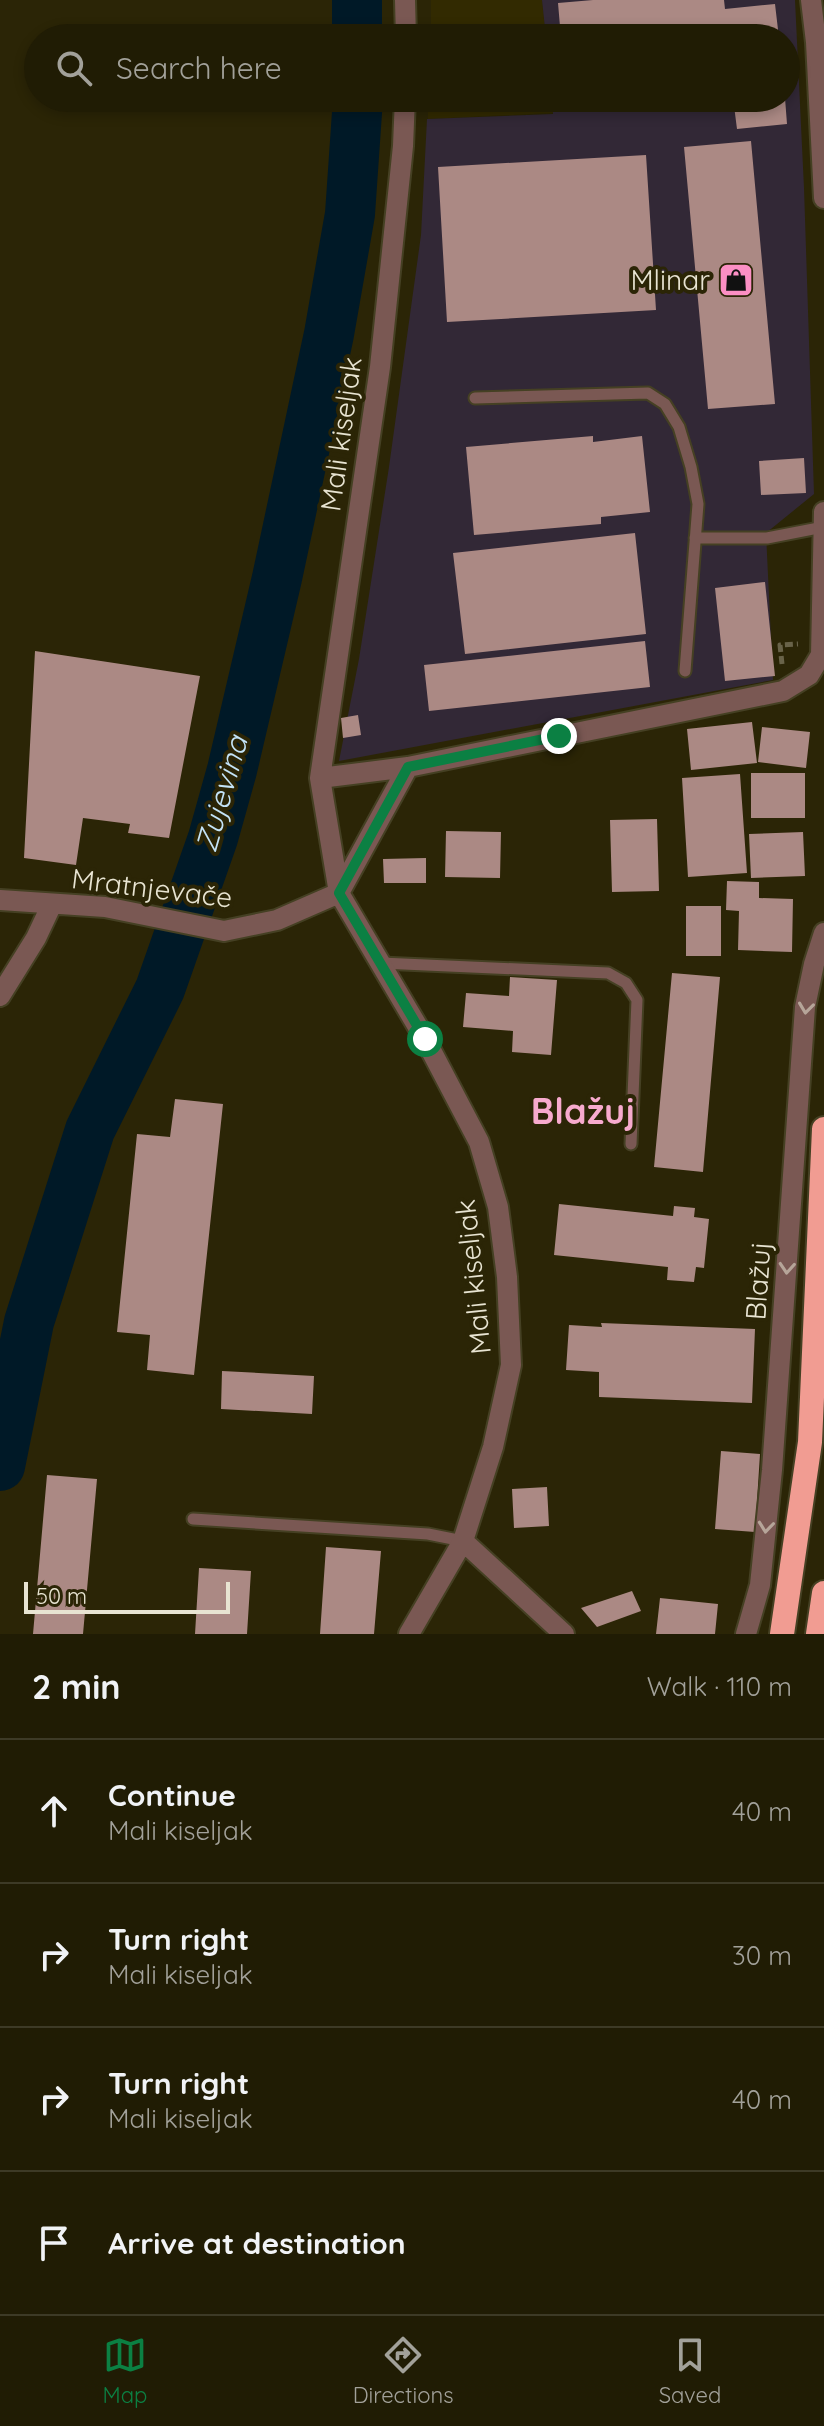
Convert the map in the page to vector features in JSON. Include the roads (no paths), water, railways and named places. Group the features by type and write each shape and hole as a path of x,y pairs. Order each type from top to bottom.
{"highway":[{"path":"782,1634 810,1442 824,1129"},
{"path":"818,1634 824,1593"}],"street":[{"path":"405,0 406,24"},
{"path":"811,0 824,198"},
{"name":"Mali kiseljak","path":"404,112 380,367 320,778 339,893 425,1039 479,1142 498,1207 507,1277 511,1365 493,1447 463,1541 409,1634"},
{"path":"320,778 408,767 783,691 816,667 821,655 824,512"},
{"path":"339,893 408,767"},
{"name":"Mratnjevače","path":"0,900 105,907 224,931 277,920 339,893"},
{"path":"0,996 36,938 52,904"},
{"name":"Blažuj","path":"746,1634 760,1585 772,1470 805,1007 824,933"},
{"path":"463,1541 564,1634"}],"lane":[{"path":"475,398 648,393 665,404 679,427 698,504 685,671"},
{"path":"695,538 767,538 824,527"},
{"path":"381,963 608,973 626,983 637,1000 631,1144"},
{"path":"193,1519 428,1534 463,1541"}],"waterway":[{"name":"Zujevina","path":"357,0 357,24"},
{"name":"Zujevina","path":"0,1466 29,1322 90,1130 160,989 213,838 232,770 329,334 350,214 357,112"}],"place":[{"name":"Mlinar","path":"736,280"}],"district":[{"name":"Blažuj","path":"583,1111"}]}
